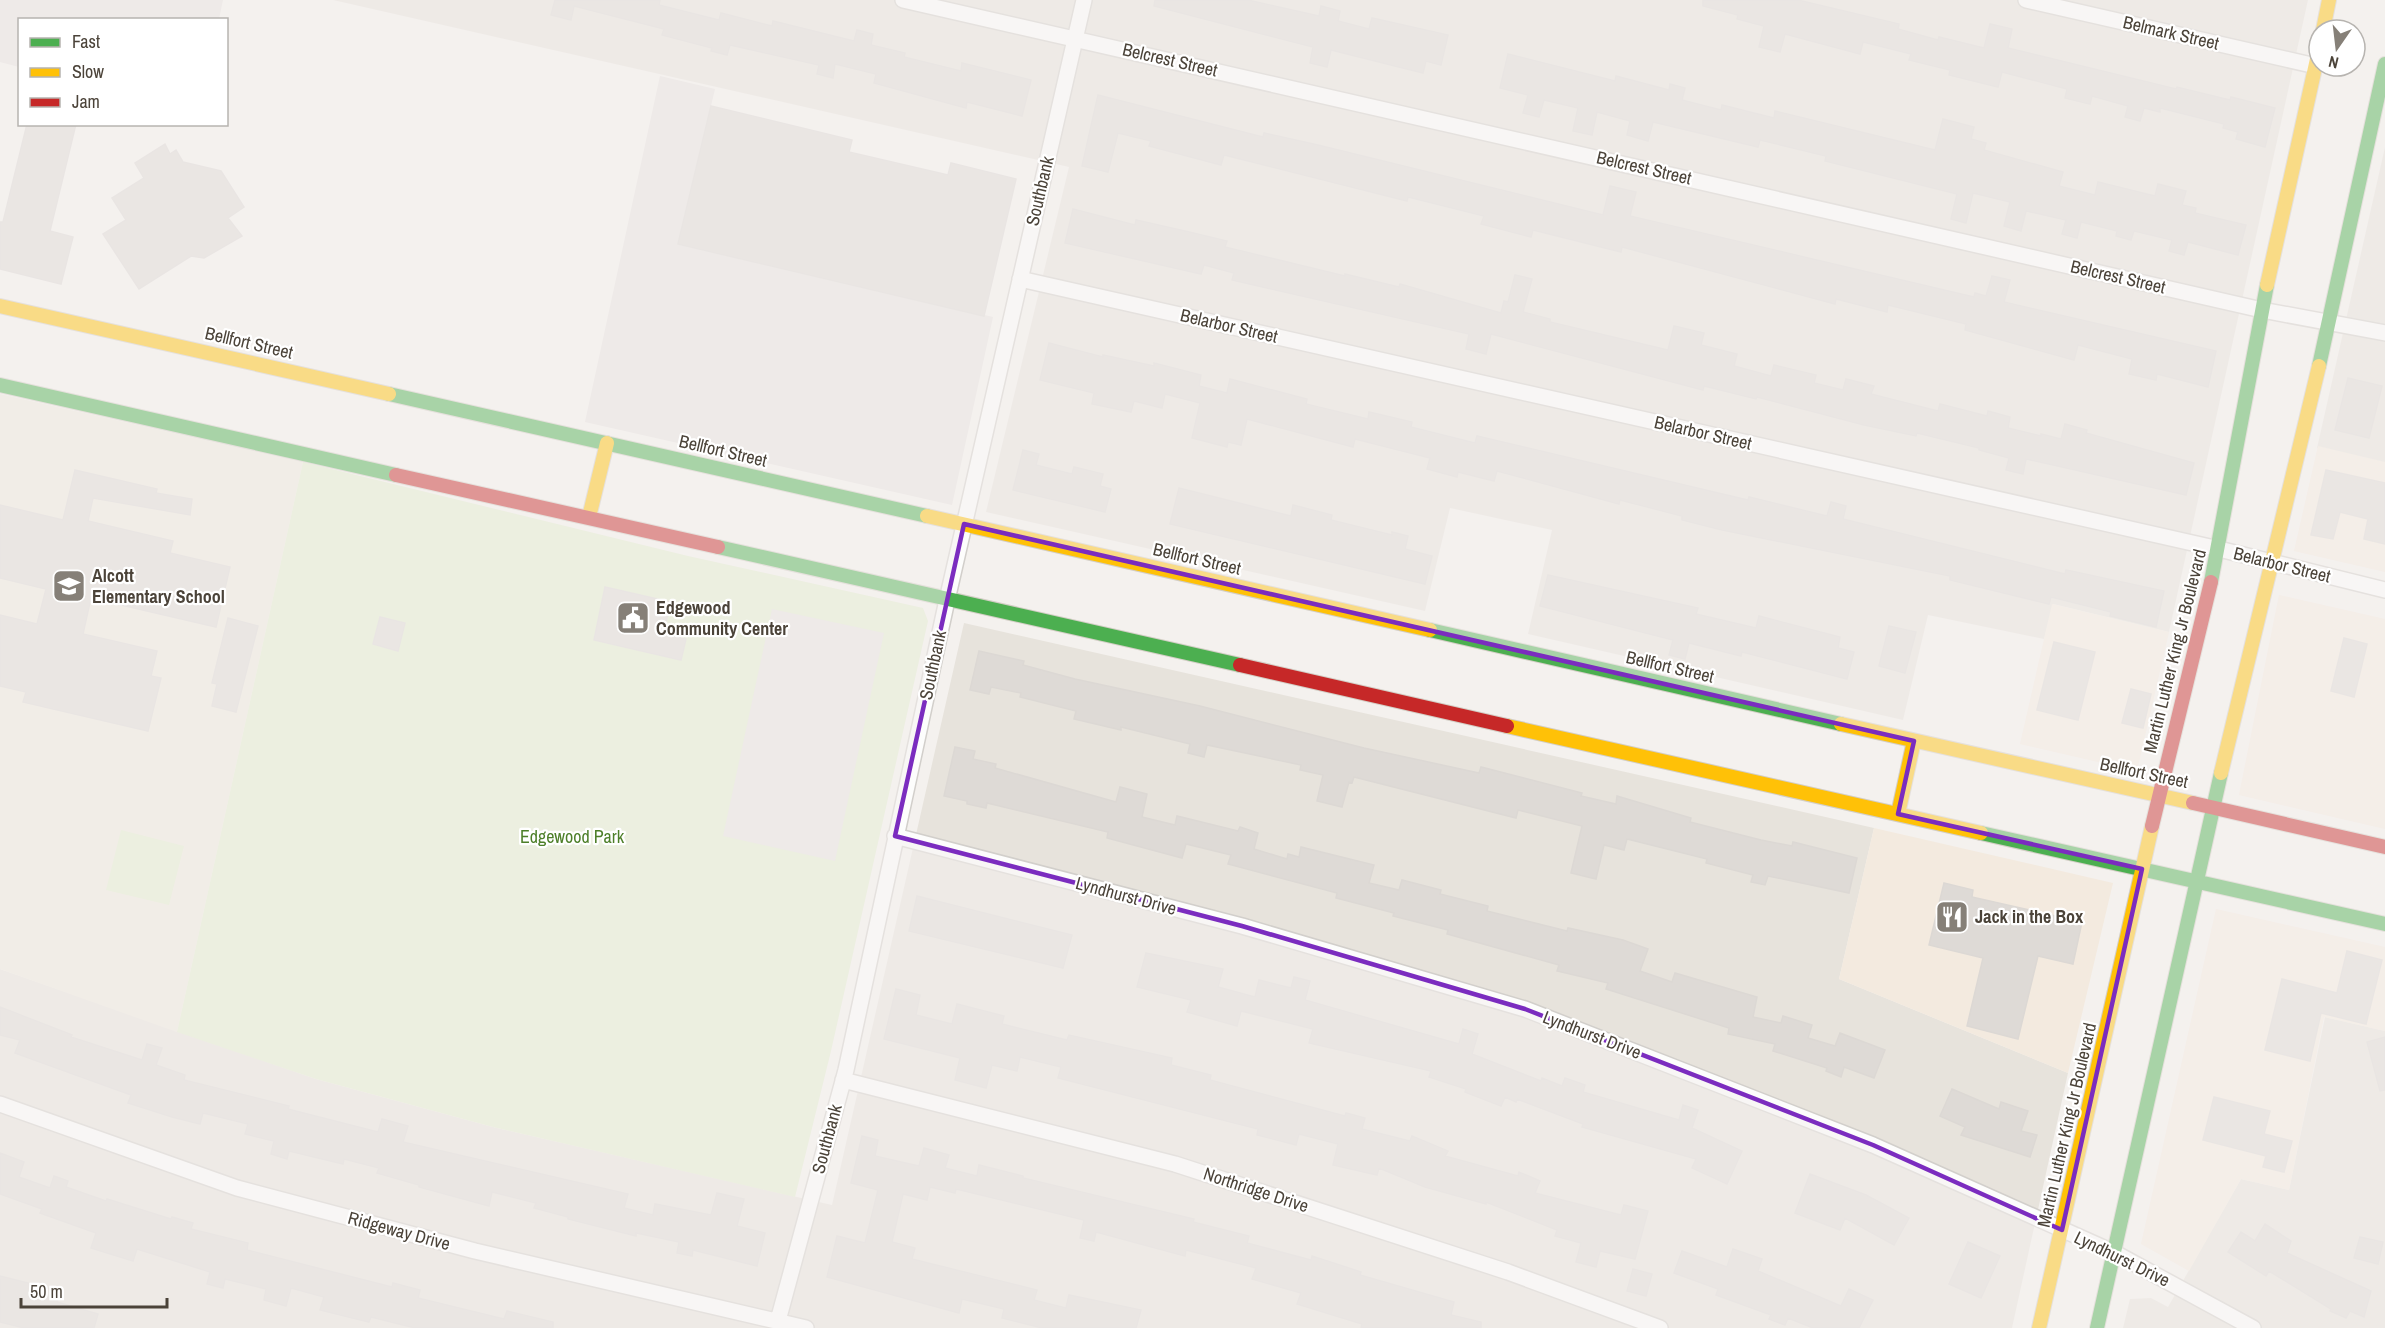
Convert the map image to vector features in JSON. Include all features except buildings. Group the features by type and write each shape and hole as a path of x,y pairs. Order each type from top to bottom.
{"main road":[{"path":"2325,18 2329,0"},
{"path":"2097,1328 2270,564 2330,321 2384,74"},
{"name":"Martin Luther King Jr Boulevard","path":"2038,1328 2062,1230 2158,795 2219,549 2262,310 2313,78"},
{"name":"Bellfort Street","path":"0,306 2385,847"},
{"path":"0,385 2385,924"},
{"path":"589,518 607,443"},
{"path":"1898,814 1914,741"}],"street":[{"name":"Belcrest Street","path":"903,0 2262,310 2385,333"},
{"name":"Southbank","path":"778,1325 843,1080 947,600 1084,0"},
{"name":"Belmark Street","path":"2026,0 2307,64"},
{"name":"Belarbor Street","path":"1020,279 2219,549 2270,564 2385,590"},
{"name":"Lyndhurst Drive","path":"895,836 1242,926 1525,1009 1873,1145 2115,1253 2253,1328"},
{"name":"Northridge Drive","path":"843,1080 1175,1164 1508,1272 1660,1328"},
{"name":"Ridgeway Drive","path":"0,1104 237,1188 475,1251 778,1325 806,1328"}],"highlighted area":[{"path":"964,524 1914,741 1898,814 2142,869 2062,1230 1873,1145 1525,1009 1242,926 895,836"}],"shaded area":[{"path":"0,0 223,0 219,18 18,18 18,67 0,62"},
{"path":"333,0 2308,0 2169,632 2053,604 2044,639 1928,615 1903,720 1528,634 1552,530 1450,508 1425,611 986,512 1069,167"},
{"path":"660,76 715,89 678,244 993,317 952,505 585,422"},
{"path":"2385,147 2385,464 2317,448"},
{"path":"0,394 303,462 177,1032 0,969"},
{"path":"2318,446 2385,462 2385,572 2294,551"},
{"path":"2279,595 2385,619 2385,829 2239,795"},
{"path":"2052,604 2169,632 2137,771 2020,744"},
{"path":"772,609 884,633 835,861 723,836"},
{"path":"964,623 1874,828 1839,979 2068,1073 2012,1328 0,1328 0,969 316,1079 493,1127 832,1205"},
{"path":"1874,828 2113,883 2068,1073 1839,979"},
{"path":"2216,909 2385,947 2385,1031 2324,1017 2289,1190 2241,1179 2189,1271 2141,1244"},
{"path":"2325,1017 2385,1031 2385,1328 2123,1328 2130,1299 2151,1298 2168,1307 2241,1179 2289,1190"}],"green space":[{"name":"Edgewood Park","path":"303,462 688,556 923,608 928,621 831,1051 795,1197 493,1127 316,1079 177,1032"},
{"path":"121,830 184,846 169,905 106,890"}],"traffic: fast":[{"path":"2319,366 2385,64"},
{"path":"2211,582 2267,285"},
{"path":"0,385 396,475"},
{"path":"389,394 927,516"},
{"path":"718,547 1240,665"},
{"path":"1430,630 1841,724"},
{"path":"2097,1328 2221,773"},
{"path":"1981,833 2385,924"}],"traffic: slow":[{"path":"2325,18 2329,0"},
{"path":"2267,285 2313,78"},
{"path":"0,306 389,394"},
{"path":"2221,773 2319,366"},
{"path":"589,517 607,443"},
{"path":"927,516 1430,630"},
{"path":"1841,724 2193,803"},
{"path":"1507,726 1981,833"},
{"path":"1898,814 1914,741"},
{"path":"2039,1328 2152,826"}],"traffic: jam":[{"path":"396,475 718,547"},
{"path":"2152,826 2211,582"},
{"path":"1240,665 1507,726"},
{"path":"2193,803 2385,847"}],"place":[{"name":"Alcott Elementary School","path":"69,586"},
{"name":"Edgewood Community Center","path":"633,618"},
{"name":"Jack in the Box","path":"1952,917"}]}
